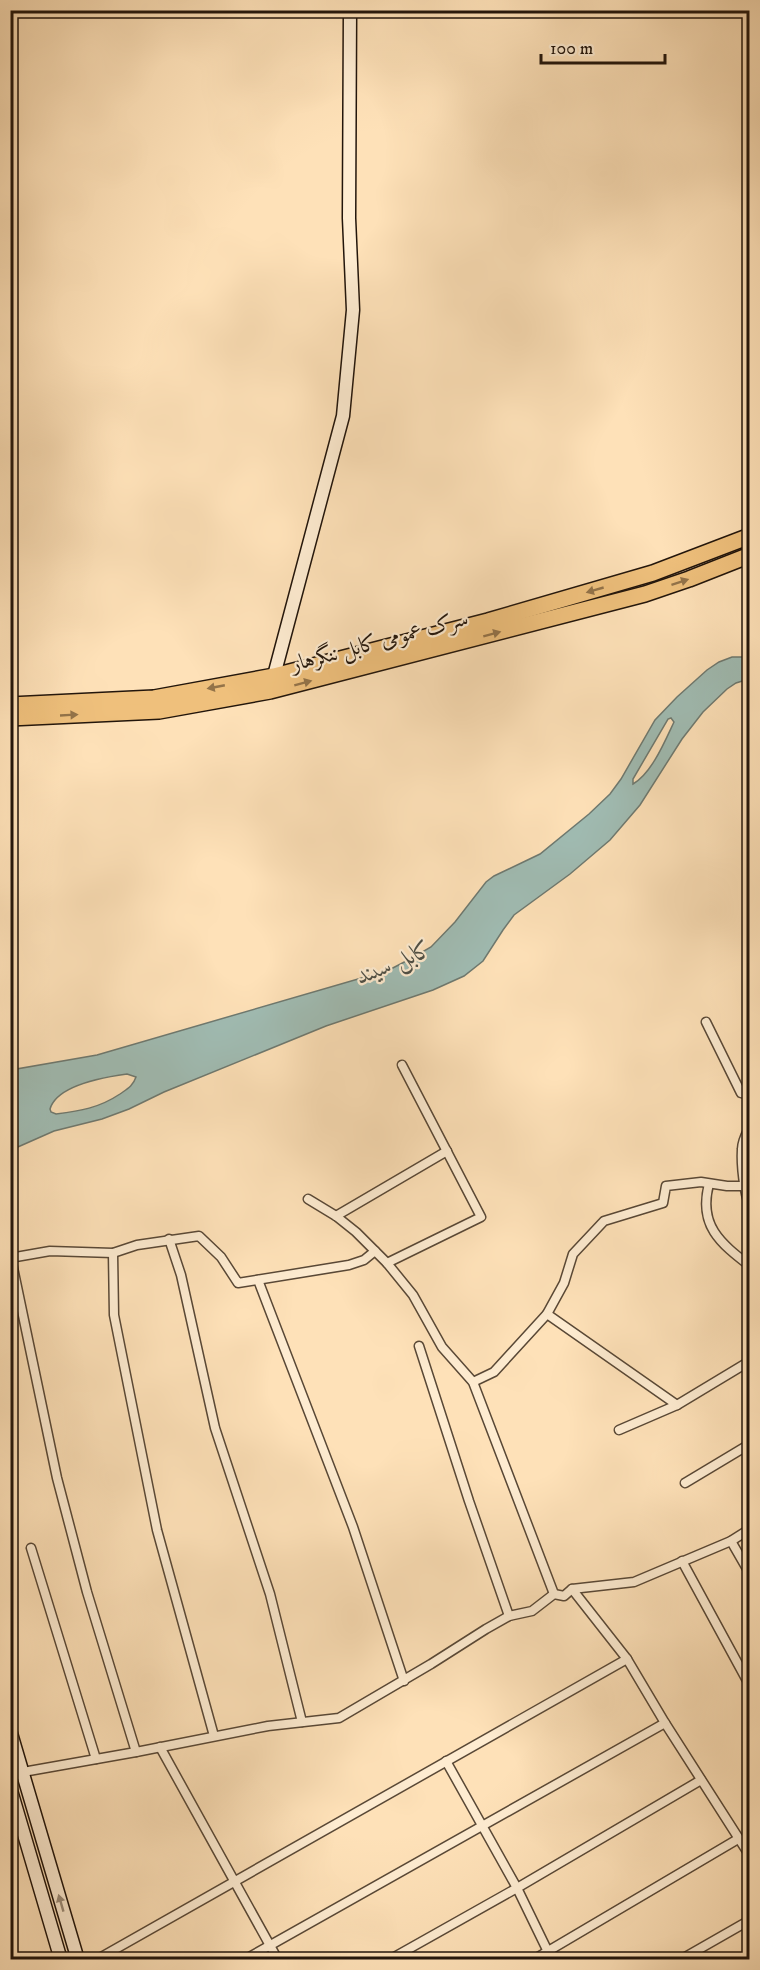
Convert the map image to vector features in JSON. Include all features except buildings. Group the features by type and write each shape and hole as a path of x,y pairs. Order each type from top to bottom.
{"highway":[{"name":"سرک عمومی کابل ننگرهار","path":"10,705 154,698 274,676 488,621 653,573 750,536"},
{"name":"سرک عمومی کابل ننگرهار","path":"10,718 159,711 270,692 645,594 750,555"}],"street":[{"path":"270,692 343,416 353,310 349,218 350,10"},
{"path":"706,1022 741,1093 745,1096 750,1095"},
{"path":"387,1263 481,1217 402,1065"},
{"path":"749,1204 742,1149 750,1126"},
{"path":"336,1216 447,1151"},
{"path":"473,1382 494,1372 547,1314 564,1282 573,1254 604,1221 663,1203 666,1186 701,1182 745,1186"},
{"path":"709,1184 706,1209 713,1233 726,1248 750,1266"},
{"path":"308,1199 336,1216 387,1263 413,1295 442,1347 473,1382 554,1594"},
{"path":"136,1752 87,1592 57,1478 11,1258 50,1251 113,1253 137,1245 199,1236 221,1257 238,1283 349,1266 364,1260 375,1251"},
{"path":"169,1239 181,1275 215,1428 270,1594 302,1722"},
{"path":"113,1253 114,1315 157,1530 214,1736"},
{"path":"258,1280 353,1527 404,1681"},
{"path":"547,1314 677,1405"},
{"path":"419,1346 509,1616"},
{"path":"620,1430 677,1405 750,1360"},
{"path":"685,1483 750,1444"},
{"path":"23,1772 214,1736 339,1718 509,1616 532,1611 554,1594 564,1596 572,1589 634,1582 682,1560 731,1542 750,1530"},
{"path":"731,1542 750,1574"},
{"path":"31,1548 96,1759"},
{"path":"682,1560 750,1686"},
{"path":"572,1589 627,1659 664,1723 750,1856"},
{"path":"96,1959 627,1659"},
{"path":"244,1959 664,1723"},
{"path":"10,1730 78,1959"},
{"path":"160,1747 278,1959"},
{"path":"446,1761 517,1888 550,1955"},
{"path":"389,1959 517,1888 701,1779"},
{"path":"10,1787 16,1828 61,1959"},
{"path":"533,1959 550,1955 738,1839"},
{"path":"680,1959 750,1920"}],"water":[{"path":"732,657 749,657 749,679 727,689 703,712 682,739 640,805 610,840 570,874 514,915 483,961 464,976 433,990 326,1026 164,1092 129,1109 102,1119 54,1131 11,1150 11,1070 97,1055 389,970 431,947 455,922 486,882 540,854 610,794 655,720 677,697 719,662","holes":["671,718 674,722 657,756 646,772 633,784 633,779 668,719","127,1074 136,1077 131,1085 105,1103 73,1112 56,1114 51,1112 54,1101 72,1088 95,1080"]}],"water label":[{"name":"کابل سيند","path":"394,962"}]}
